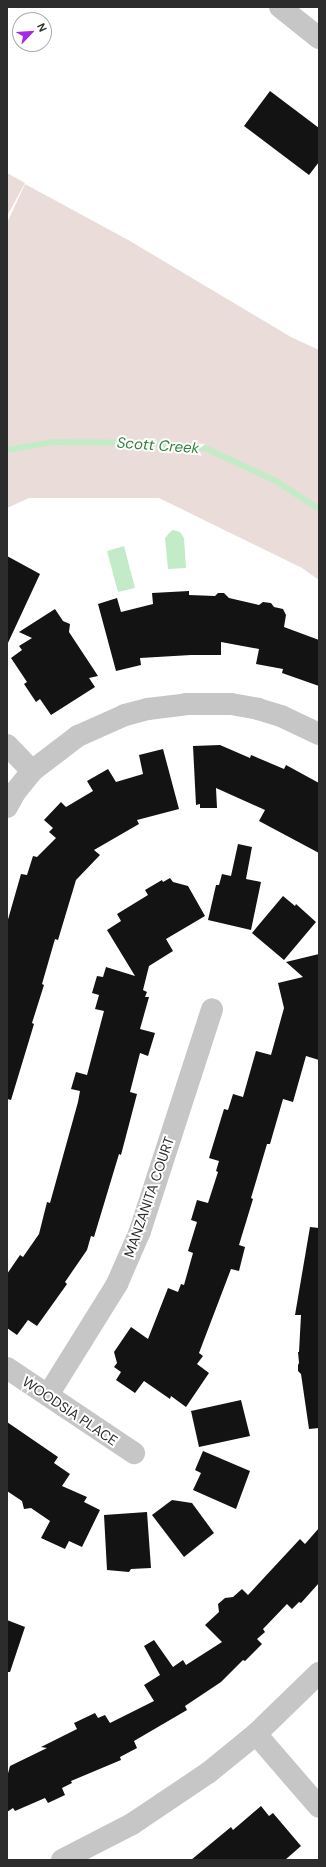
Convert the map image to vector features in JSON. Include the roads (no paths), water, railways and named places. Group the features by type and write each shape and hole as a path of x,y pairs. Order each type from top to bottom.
{"street":[{"path":"280,7 319,38"},
{"path":"7,807 16,791 32,771 78,736 125,715 168,706 208,703 258,708 319,734"},
{"path":"7,745 32,771"},
{"name":"MANZANITA COURT","path":"48,1395 116,1284 140,1231 212,1009"},
{"name":"WOODSIA PLACE","path":"7,1368 134,1453"},
{"path":"62,1860 108,1837 150,1813 208,1773 256,1734 319,1673"},
{"path":"256,1734 319,1807"}],"waterway":[{"name":"Scott Creek","path":"7,450 53,442 147,443 205,448 276,481 319,509"}]}
